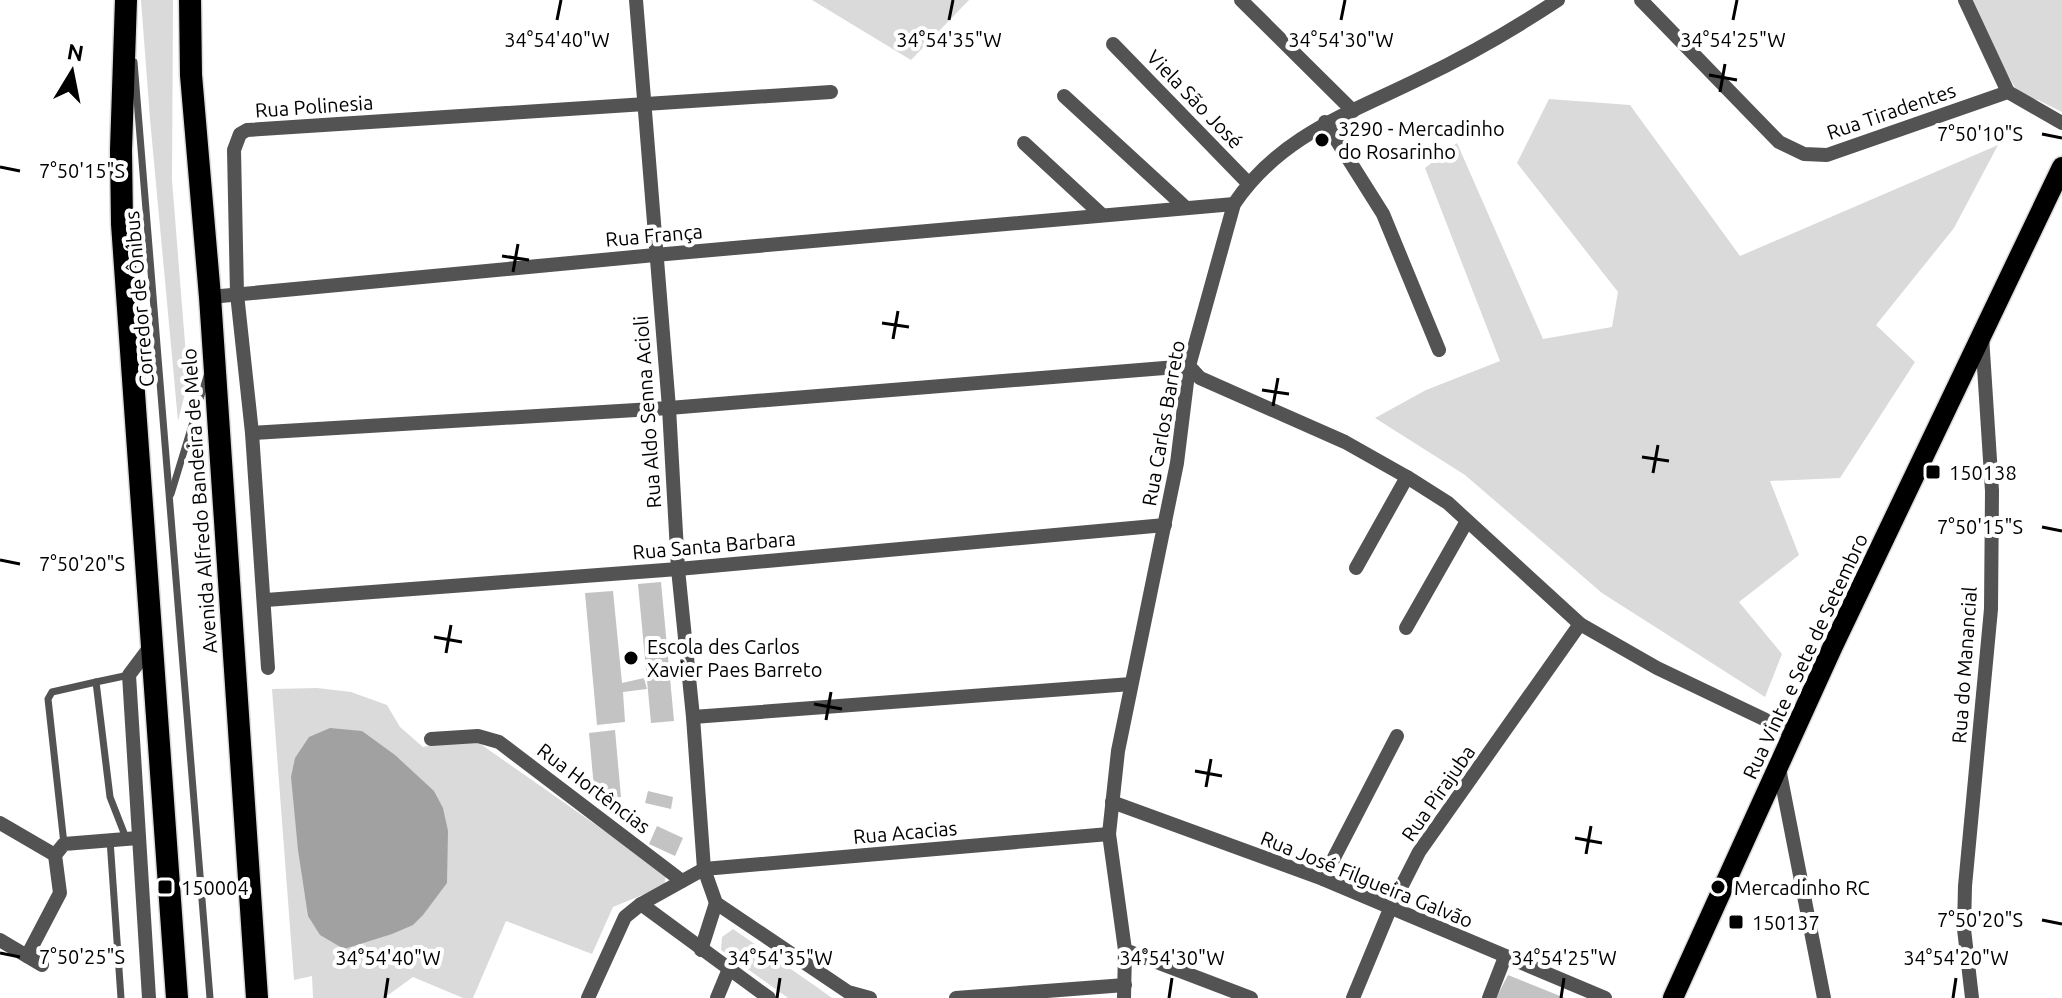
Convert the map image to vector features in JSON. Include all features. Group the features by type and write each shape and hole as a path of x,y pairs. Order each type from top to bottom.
{"highway":[{"path":"127,0 121,150 122,224 177,998"},
{"name":"Avenida Alfredo Bandeira de Melo","path":"190,0 191,75 210,297 257,998"}],"main road":[{"name":"Rua Vinte e Sete de Setembro","path":"1673,998 1793,733 2062,167"}],"street":[{"name":"Rua Aldo Senna Acioli","path":"636,0 642,106 669,408 678,569 704,869 716,903"},
{"path":"1241,0 1353,111"},
{"name":"Rua Carlos Barreto","path":"1125,991 1125,950 1109,834 1118,751 1177,463 1189,366 1234,204 1248,183 1268,163 1325,122 1483,46 1558,0"},
{"name":"Rua Tiradentes","path":"1641,0 1779,142 1804,154 1827,155 2008,92"},
{"path":"1965,0 2008,92 2062,123"},
{"name":"Viela São José","path":"1113,44 1248,183"},
{"name":"Rua Polinesia","path":"268,668 266,600 237,294 234,150 240,134 247,130 831,92"},
{"path":"1064,96 1186,208"},
{"path":"1325,122 1383,214 1439,350"},
{"path":"1024,143 1102,215"},
{"name":"Rua França","path":"210,297 1234,204"},
{"name":"Rua do Manancial","path":"1972,998 1964,929 1965,886 1991,609 1992,491 1982,334"},
{"path":"252,433 669,408 1189,366 1200,378 1345,442 1407,477 1448,503 1580,624 1657,668 1793,733"},
{"path":"1356,568 1407,477"},
{"path":"1406,628 1467,521"},
{"name":"Rua Santa Barbara","path":"266,600 678,569 1165,525"},
{"name":"Rua Pirajuba","path":"1353,998 1390,909 1419,852 1580,624"},
{"path":"149,998 132,839 129,675 153,643"},
{"path":"693,717 1131,684"},
{"name":"Rua Hortências","path":"431,739 478,736 499,742 682,881"},
{"path":"1323,879 1397,736"},
{"path":"1779,768 1824,998"},
{"name":"Rua José Filgueira Galvão","path":"1112,802 1323,879 1605,998"},
{"path":"0,823 59,850 132,839"},
{"name":"Rua Acacias","path":"704,869 1109,834"},
{"path":"27,956 60,893 59,850"},
{"path":"588,998 625,917 641,904 704,869"},
{"path":"701,950 716,903 848,992 870,998"},
{"path":"641,904 769,998"},
{"path":"0,940 42,965"},
{"path":"1125,950 1251,998"},
{"path":"1489,998 1505,957"},
{"path":"717,998 729,969"},
{"path":"956,998 1125,991"}],"lane":[{"name":"Corredor de Ônibus","path":"127,0 161,370 210,998"},
{"name":"Corredor de Ônibus","path":"169,500 213,355"},
{"path":"59,850 48,699 52,692 129,675"},
{"path":"96,682 110,797 132,839"},
{"path":"110,840 121,998"}],"shaded area":[{"path":"141,0 173,0 172,180 188,381 178,421 150,119"},
{"path":"812,0 969,0 911,60"},
{"path":"1968,0 2062,0 2062,112 2038,100 2022,100"},
{"path":"1549,99 1630,105 1740,256 1998,145 1954,228 1876,325 1915,362 1840,478 1770,481 1799,555 1739,602 1782,654 1765,697 1602,593 1465,475 1375,418 1426,390 1500,361 1425,168 1457,143 1543,339 1612,327 1618,292 1517,163"},
{"path":"317,688 351,692 387,705 400,727 423,747 459,740 479,743 666,874 664,886 613,907 592,954 506,921 473,998 463,998 413,977 384,998 313,998 312,976 294,980 272,689"},
{"path":"330,728 362,731 395,755 434,791 443,808 448,831 447,883 423,915 413,925 344,949 320,935 308,916 291,777 295,758 309,737"},
{"path":"733,929 832,998 788,998 721,950 722,937"}],"building":[{"path":"661,582 674,721 651,723 638,584"},
{"path":"613,591 622,683 644,678 647,689 623,692 625,722 597,725 585,593"},
{"path":"615,730 621,797 595,799 589,733"},
{"path":"648,791 673,797 671,809 645,803"},
{"path":"657,826 683,838 675,856 649,844"},
{"path":"1508,975 1565,998 1496,998"}],"place":[{"name":"3290 - Mercadinho do Rosarinho","path":"1322,140"},
{"name":"150138","path":"1933,472"},
{"name":"Escola des Carlos Xavier Paes Barreto","path":"631,658"},
{"name":"150004","path":"165,887"},
{"name":"Mercadinho RC","path":"1718,887"},
{"name":"150137","path":"1736,922"}]}
